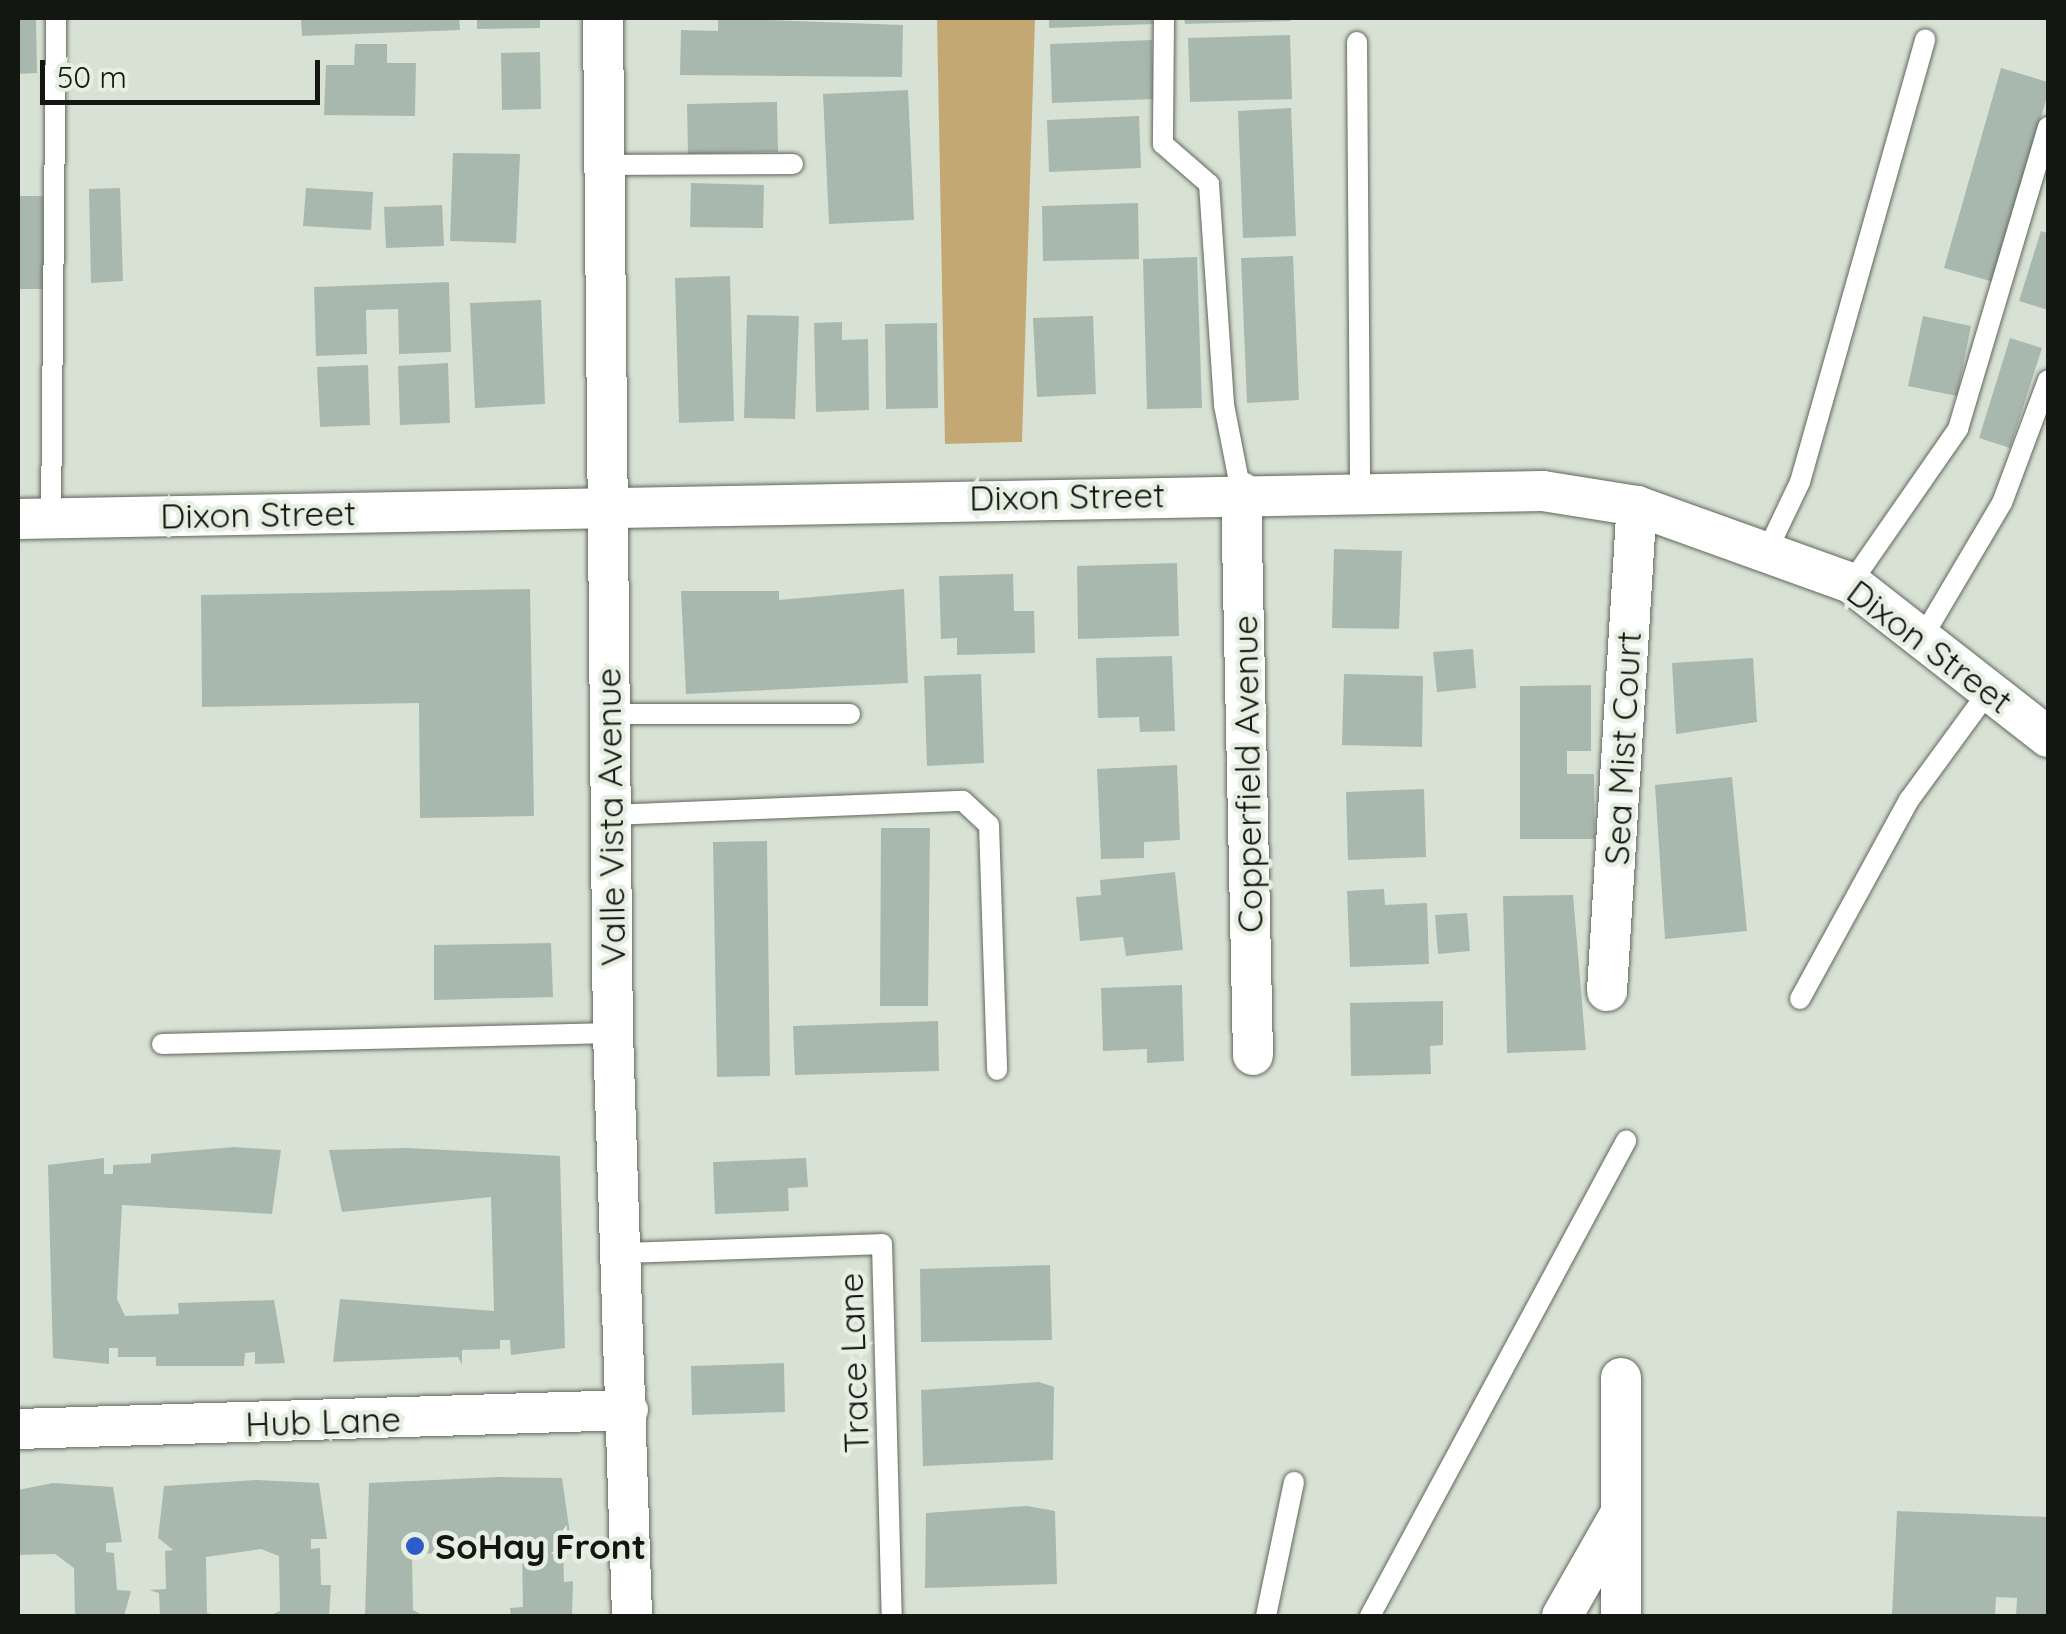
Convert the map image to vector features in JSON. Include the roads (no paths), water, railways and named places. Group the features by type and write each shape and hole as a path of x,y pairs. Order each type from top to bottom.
{"street":[{"name":"Valle Vista Avenue","path":"602,18 613,1033 627,1253 632,1616"},
{"name":"Dixon Street","path":"34,518 1503,488 1637,506 1768,549 1851,583 1925,632 2048,738"},
{"name":"Copperfield Avenue","path":"1241,492 1252,1055"},
{"name":"Sea Mist Court","path":"1607,991 1637,506"},
{"path":"1620,1616 1621,1378"},
{"name":"Hub Lane","path":"18,1430 628,1410"},
{"path":"1562,1616 1620,1513"}],"lane":[{"path":"34,518 56,18"},
{"path":"1164,18 1164,144 1210,184 1224,405 1241,492"},
{"path":"1768,549 1800,482 1925,39"},
{"path":"1357,42 1360,490"},
{"path":"1851,583 1958,428 2048,127"},
{"path":"606,164 793,164"},
{"path":"1925,632 2002,503 2048,380"},
{"path":"1800,998 1909,800 1992,688"},
{"path":"609,714 850,714"},
{"path":"610,815 963,801 988,826 997,1070"},
{"path":"162,1044 613,1033"},
{"path":"1370,1616 1626,1141"},
{"name":"Trace Lane","path":"627,1253 882,1244 892,1616"},
{"path":"1266,1616 1294,1482"}],"place":[{"name":"SoHay Front","path":"415,1546"}]}
